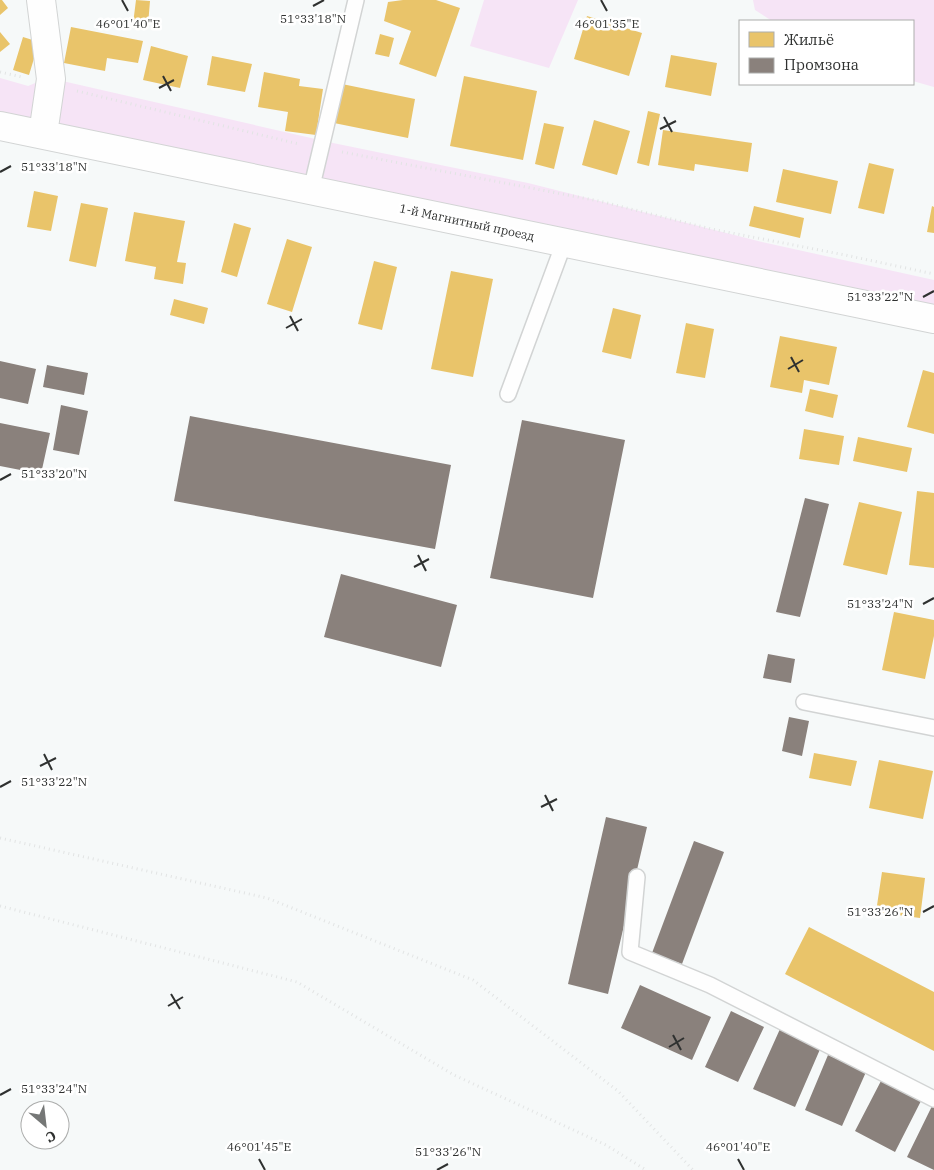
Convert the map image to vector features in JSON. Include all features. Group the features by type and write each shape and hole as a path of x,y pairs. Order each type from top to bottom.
{"street":[{"path":"41,0 50,84 44,134"},
{"name":"1-й Магнитный проезд","path":"0,126 934,319"}],"lane":[{"path":"312,190 356,0"},
{"path":"508,394 564,242"},
{"path":"804,702 934,728"},
{"path":"637,877 630,952 710,985 934,1099"}],"path":[{"path":"0,72 210,124 321,148 599,200 711,229 845,254 934,274"},
{"path":"0,838 267,898 474,980 618,1091 693,1170"},
{"path":"0,906 297,982 454,1075 606,1145 646,1170"}],"shaded area":[{"path":"484,0 578,0 549,68 470,46"},
{"path":"753,0 934,0 934,87 914,81 914,20 770,20 755,10"},
{"path":"0,78 28,86 45,79 30,123 0,117"},
{"path":"58,80 333,143 528,183 762,242 934,280 934,307 55,126"}],"building: Жильё":[{"path":"0,0 8,8 0,15"},
{"path":"136,0 150,1 148,25 133,24"},
{"path":"436,0 460,8 436,77 399,64 411,31 384,21 388,2"},
{"path":"587,16 642,33 629,76 574,59"},
{"path":"71,27 143,41 138,63 107,58 105,71 64,63"},
{"path":"0,32 10,44 0,52"},
{"path":"380,34 394,38 389,57 375,54"},
{"path":"23,37 39,42 29,75 13,70"},
{"path":"151,46 188,56 180,88 143,80"},
{"path":"671,55 717,63 711,96 665,87"},
{"path":"212,56 252,64 245,92 207,85"},
{"path":"264,72 300,79 299,86 323,89 316,135 285,131 288,112 258,107"},
{"path":"464,76 537,91 523,160 450,146"},
{"path":"342,84 415,99 408,138 334,123"},
{"path":"648,111 660,114 649,166 637,163"},
{"path":"594,120 630,131 617,175 582,165"},
{"path":"544,123 564,127 554,169 535,164"},
{"path":"663,130 752,143 748,172 695,164 694,171 658,165"},
{"path":"869,163 894,169 884,214 858,208"},
{"path":"783,169 838,181 831,214 776,202"},
{"path":"34,191 58,196 51,231 27,227"},
{"path":"81,203 108,208 96,267 69,261"},
{"path":"754,206 804,218 800,238 749,226"},
{"path":"932,206 934,207 934,233 927,232"},
{"path":"134,212 185,221 177,262 186,263 183,284 154,279 156,267 125,261"},
{"path":"234,223 251,228 237,277 221,272"},
{"path":"287,239 312,247 292,312 267,304"},
{"path":"374,261 397,267 382,330 358,324"},
{"path":"451,271 493,279 473,377 431,369"},
{"path":"174,299 208,308 204,324 170,315"},
{"path":"613,308 641,315 631,359 602,352"},
{"path":"686,323 714,329 705,378 676,373"},
{"path":"780,336 837,347 829,385 804,380 802,393 770,387"},
{"path":"923,370 934,373 934,434 907,427"},
{"path":"810,389 838,395 833,418 805,411"},
{"path":"804,429 844,436 839,465 799,459"},
{"path":"858,437 912,448 907,472 853,461"},
{"path":"917,491 934,493 934,568 909,565"},
{"path":"859,502 902,512 887,575 843,565"},
{"path":"894,612 934,620 934,636 925,679 882,670"},
{"path":"814,753 857,761 851,786 809,778"},
{"path":"879,760 933,771 923,819 869,808"},
{"path":"882,872 925,878 920,918 876,912"},
{"path":"809,927 934,992 934,1051 785,974"}],"building: Промзона":[{"path":"0,361 36,369 28,404 0,398"},
{"path":"47,365 88,373 84,395 43,387"},
{"path":"61,405 88,411 79,455 53,450"},
{"path":"190,416 451,465 435,549 174,501"},
{"path":"522,420 625,440 593,598 490,578"},
{"path":"0,423 50,433 41,474 0,466"},
{"path":"805,498 829,504 800,617 776,612"},
{"path":"341,574 457,605 441,667 324,637"},
{"path":"768,654 795,659 791,683 763,678"},
{"path":"789,717 809,721 802,756 782,751"},
{"path":"606,817 647,827 608,994 568,984"},
{"path":"694,841 724,852 682,964 652,953"},
{"path":"640,985 711,1017 692,1060 621,1028"},
{"path":"731,1011 764,1027 738,1082 705,1067"},
{"path":"780,1029 821,1047 795,1107 753,1089"},
{"path":"828,1055 866,1072 842,1126 805,1110"},
{"path":"882,1079 922,1099 895,1152 855,1131"},
{"path":"932,1106 934,1107 934,1170 907,1157"}]}
